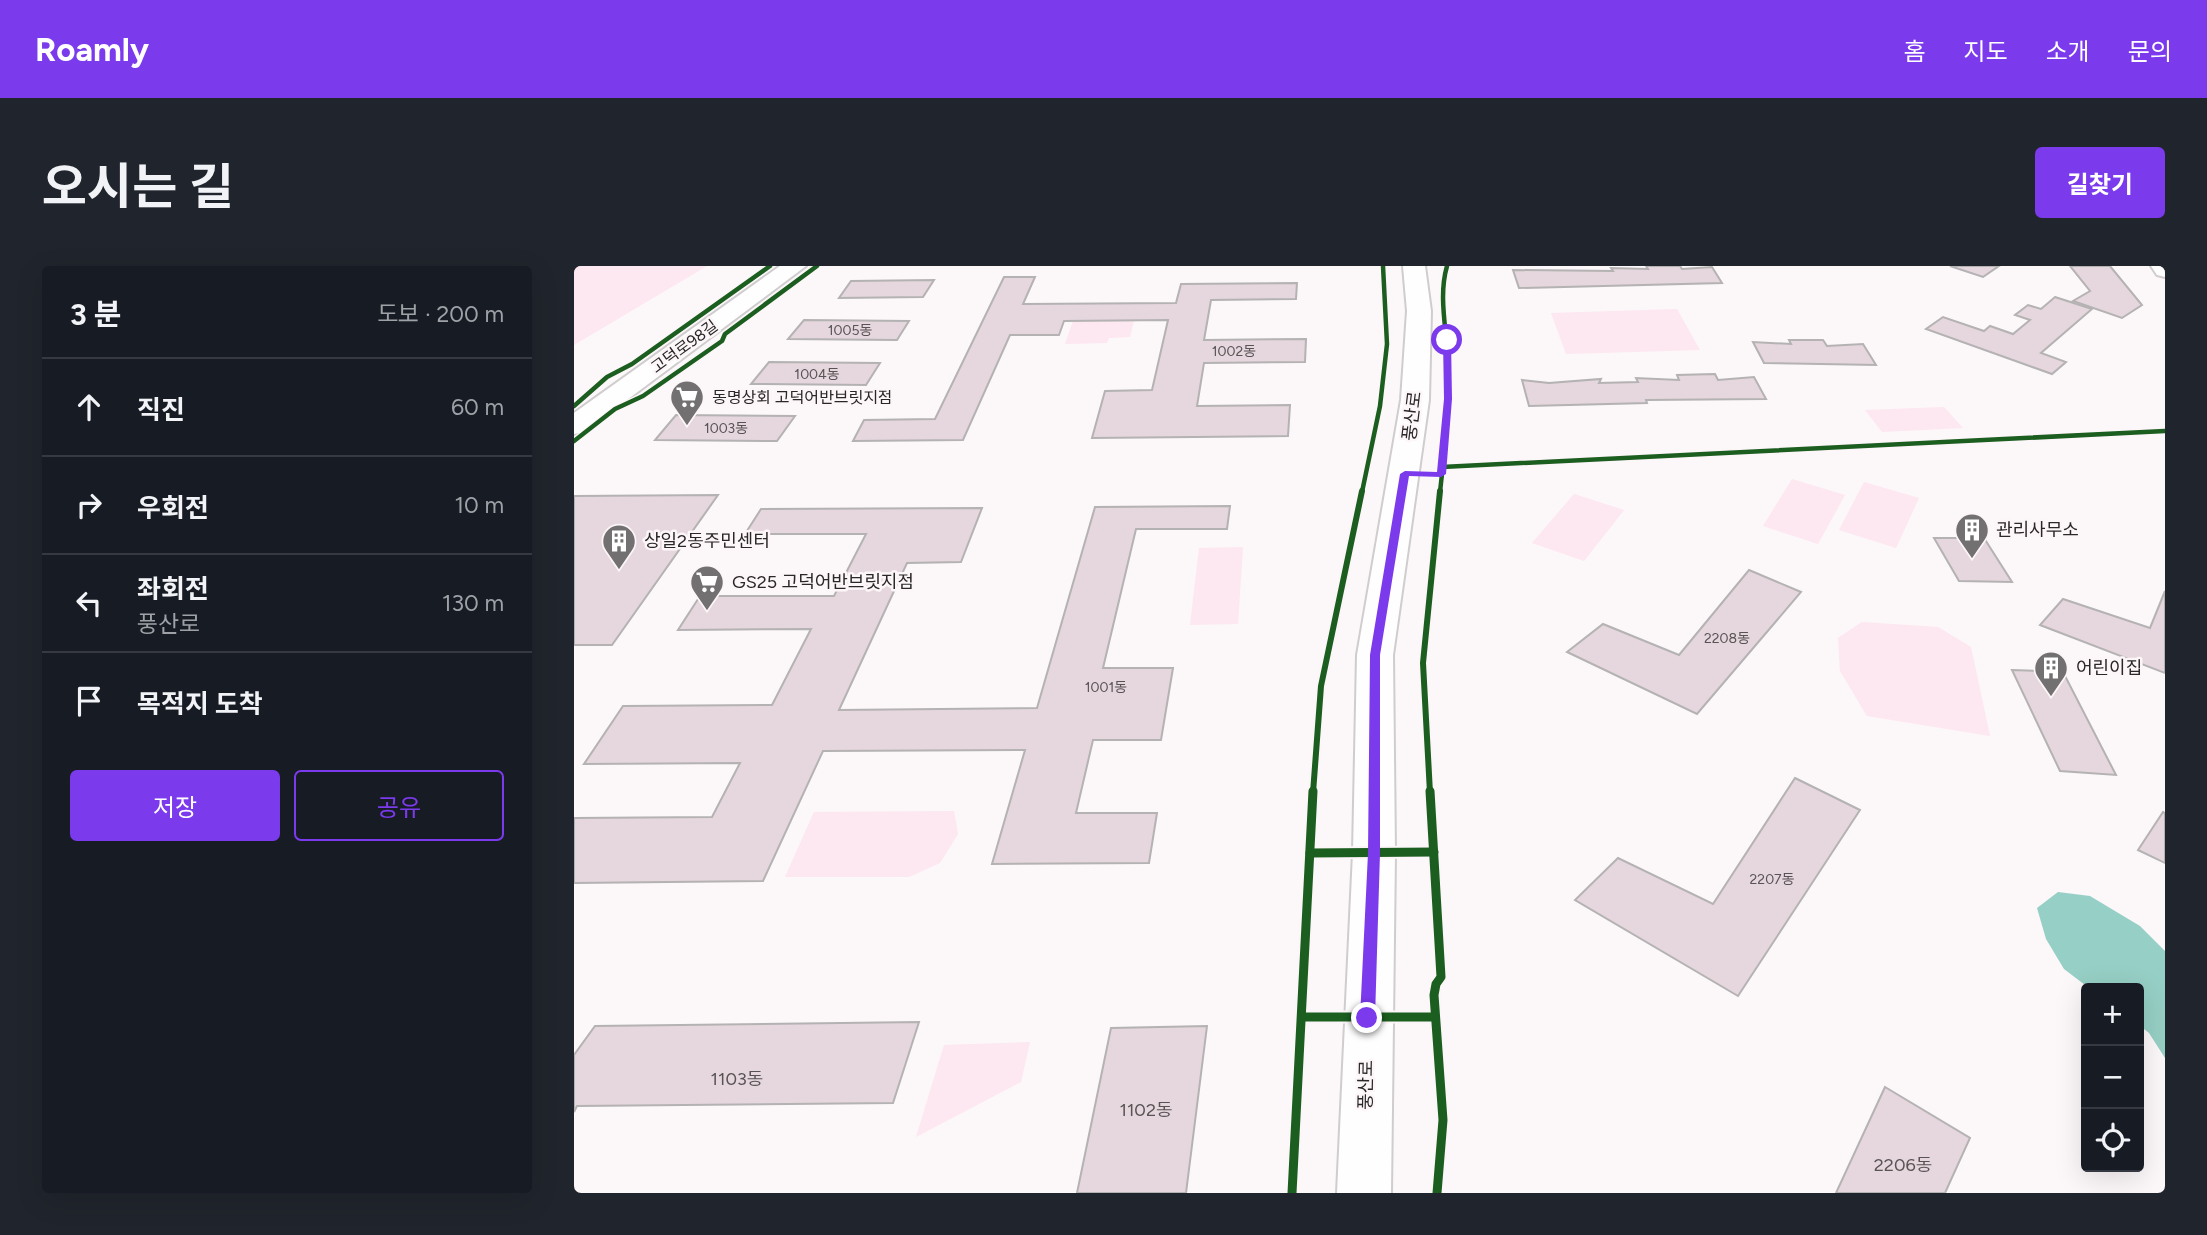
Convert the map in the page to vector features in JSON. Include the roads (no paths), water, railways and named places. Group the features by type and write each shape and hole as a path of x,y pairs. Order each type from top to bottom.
{"street":[{"name":"고덕로98길","path":"574,426 795,266"},
{"name":"풍산로","path":"1364,1193 1374,853 1375,655 1415,400 1419,311 1414,266"}],"place":[{"name":"동명상회 고덕어반브릿지점","path":"687,427"},
{"name":"관리사무소","path":"1972,560"},
{"name":"상일2동주민센터","path":"619,571"},
{"name":"GS25 고덕어반브릿지점","path":"707,612"},
{"name":"어린이집","path":"2051,698"}]}
